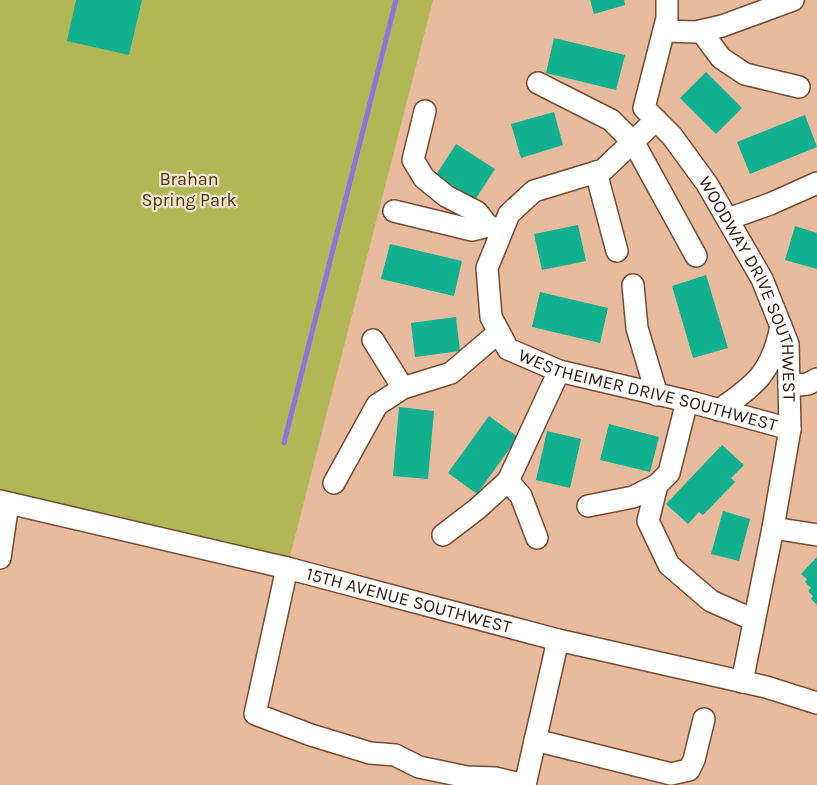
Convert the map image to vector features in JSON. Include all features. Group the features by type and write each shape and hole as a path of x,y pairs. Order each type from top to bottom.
{"street":[{"path":"656,120 644,108 668,18 667,0"},
{"path":"664,31 701,31 722,26 793,0"},
{"path":"701,31 721,58 745,74 798,87"},
{"path":"538,83 611,120 634,143 696,256"},
{"path":"425,111 413,160 424,178 446,196 477,212 495,228"},
{"name":"WESTHEIMER DRIVE SOUTHWEST","path":"656,120 634,143 603,170 534,191 495,228 487,268 491,317 508,349 559,372 687,401 790,429"},
{"name":"WOODWAY DRIVE SOUTHWEST","path":"656,120 672,136 684,152 728,219 762,279 788,344 808,385 790,429 773,528 742,682"},
{"path":"596,172 616,252"},
{"path":"728,219 770,204 817,183"},
{"path":"394,211 472,230 495,228"},
{"path":"633,285 637,328 657,395"},
{"path":"719,410 750,389 763,374 777,347 781,326"},
{"path":"334,483 377,405 403,388 451,373 499,332"},
{"path":"373,340 403,388"},
{"path":"443,535 477,510 508,481 559,372"},
{"path":"588,506 633,497 657,485 669,473 687,401"},
{"path":"508,481 521,496 537,538"},
{"path":"657,485 648,521 669,565 711,601 754,620"},
{"path":"0,558 4,502"},
{"name":"15TH AVENUE SOUTHWEST","path":"4,502 287,568 558,640 742,682 817,703"},
{"path":"773,528 817,535"},
{"path":"287,568 255,714 311,735 370,753 395,755 419,766 459,776 495,778 524,785 558,640"},
{"path":"535,740 671,774 688,770 694,760 704,719"}],"green space":[{"name":"Brahan Spring Park","path":"0,0 433,0 289,560 0,491"}],"building":[{"path":"76,0 142,0 129,55 67,41"},
{"path":"590,0 624,0 625,5 594,14"},
{"path":"554,38 625,55 616,90 546,73"},
{"path":"706,72 742,108 716,134 680,98"},
{"path":"554,112 563,145 521,158 511,124"},
{"path":"805,115 817,147 750,174 737,142"},
{"path":"456,144 495,169 475,200 436,175"},
{"path":"578,225 586,261 542,270 534,234"},
{"path":"795,226 817,233 817,269 785,260"},
{"path":"390,244 462,261 454,296 381,279"},
{"path":"706,275 728,348 693,358 672,286"},
{"path":"540,292 608,308 600,343 532,327"},
{"path":"456,317 460,351 415,357 411,323"},
{"path":"399,407 434,411 428,479 393,476"},
{"path":"489,416 518,437 477,494 448,473"},
{"path":"609,424 659,437 650,472 600,460"},
{"path":"547,431 581,439 570,488 536,480"},
{"path":"722,445 744,465 731,478 735,482 703,515 699,512 688,524 666,504"},
{"path":"723,511 750,519 739,561 711,554"},
{"path":"817,557 817,605 811,599 813,596 808,591 811,588 805,582 807,579 801,574"}],"waterway":[{"path":"284,443 396,0"}]}
